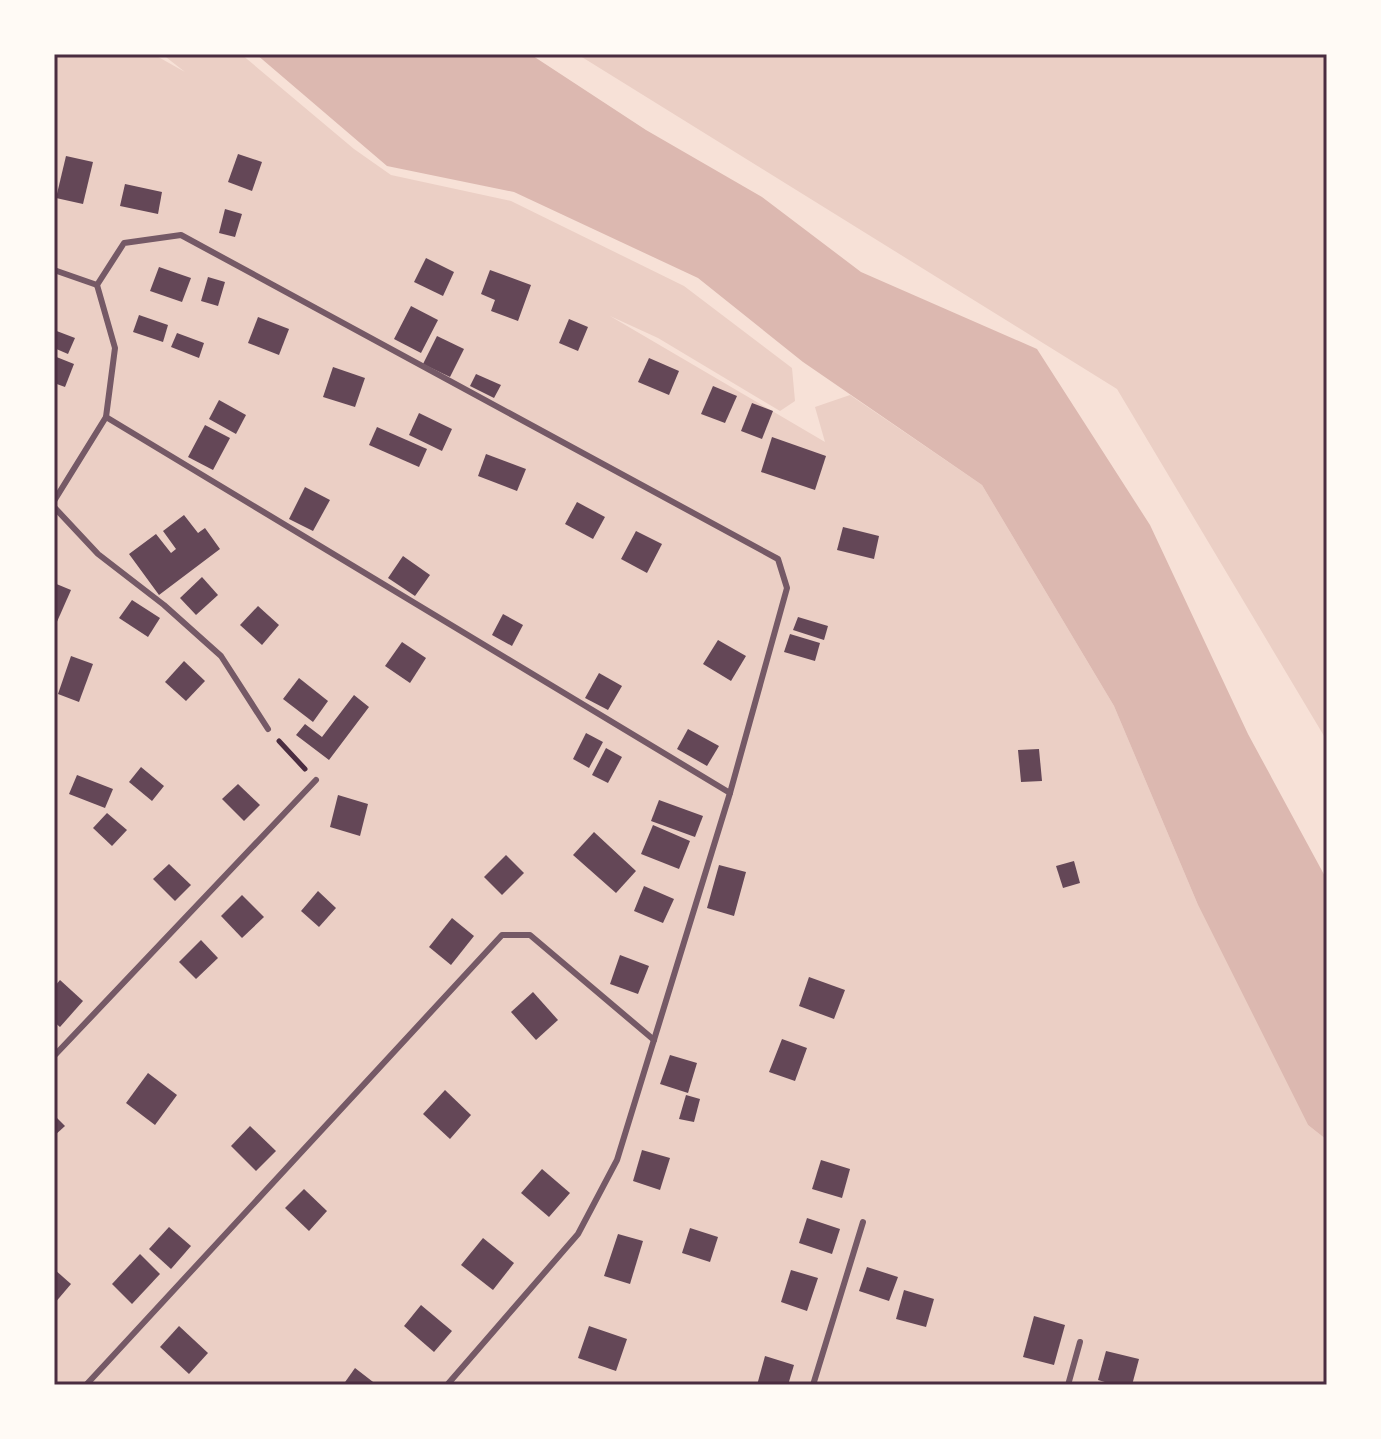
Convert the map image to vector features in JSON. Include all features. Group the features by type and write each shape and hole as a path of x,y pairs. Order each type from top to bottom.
{"lane":[{"path":"268,729 221,656 164,605 98,554 54,504 106,417 115,348 97,285 124,243 181,235 778,559 787,588 730,793 617,1160 578,1234 447,1385"},
{"path":"54,270 97,285"},
{"path":"106,417 730,793"},
{"path":"54,1056 316,780"},
{"path":"86,1385 502,935 530,935 654,1040"},
{"path":"813,1385 863,1222"},
{"path":"1068,1385 1080,1342"}],"path":[{"path":"268,729 316,780"}],"shaded area":[{"path":"54,54 153,54 185,72 162,54 241,54 354,149 391,175 511,201 684,286 792,368 795,401 780,411 658,338 610,316 825,442 815,407 850,395 982,485 1114,706 1198,905 1308,1125 1327,1140 1327,1385 54,1385"},
{"path":"256,54 530,54 646,130 762,197 861,272 1037,349 1150,525 1248,734 1327,880 1327,1140 1308,1125 1198,905 1114,706 982,485 803,362 698,278 514,192 387,166"},
{"path":"577,54 1327,54 1327,741 1117,389"}],"building":[{"path":"238,154 262,162 252,191 228,182"},
{"path":"66,156 93,162 83,204 56,198"},
{"path":"125,184 162,192 158,214 120,206"},
{"path":"225,209 242,214 235,237 219,233"},
{"path":"426,258 454,272 443,296 414,282"},
{"path":"159,267 191,278 182,302 150,291"},
{"path":"490,270 531,285 518,321 491,311 495,300 481,294"},
{"path":"208,277 225,282 218,306 201,301"},
{"path":"411,306 438,320 421,353 394,339"},
{"path":"139,315 168,325 163,342 133,332"},
{"path":"258,317 289,329 279,355 248,343"},
{"path":"569,319 588,327 578,351 559,343"},
{"path":"54,330 75,338 68,354 54,348"},
{"path":"177,333 204,343 199,358 171,347"},
{"path":"437,336 464,349 450,377 423,364"},
{"path":"54,356 74,364 65,387 54,383"},
{"path":"649,358 679,371 669,395 638,382"},
{"path":"333,367 365,378 355,407 323,397"},
{"path":"476,374 501,385 494,398 470,386"},
{"path":"713,386 737,396 725,423 701,414"},
{"path":"219,400 246,415 236,434 209,419"},
{"path":"752,403 773,411 762,439 741,431"},
{"path":"419,413 452,429 442,451 409,435"},
{"path":"205,425 230,438 213,470 188,457"},
{"path":"377,427 427,449 419,467 369,445"},
{"path":"772,437 826,456 815,490 761,472"},
{"path":"486,454 526,469 517,491 478,476"},
{"path":"305,487 330,500 313,531 289,519"},
{"path":"577,502 605,517 593,539 565,524"},
{"path":"184,515 198,533 205,528 220,549 159,595 129,554 156,534 171,553 176,549 163,531"},
{"path":"843,527 879,536 874,559 837,550"},
{"path":"636,531 662,544 647,573 621,559"},
{"path":"403,556 430,575 415,596 388,578"},
{"path":"202,577 218,595 196,615 180,598"},
{"path":"54,583 71,590 56,624 54,623"},
{"path":"132,600 160,618 148,637 119,618"},
{"path":"258,606 279,625 262,645 240,625"},
{"path":"503,614 523,625 512,646 492,635"},
{"path":"798,617 828,626 824,640 793,630"},
{"path":"790,634 820,643 815,661 784,652"},
{"path":"718,640 746,656 731,681 703,664"},
{"path":"402,642 426,658 410,683 385,666"},
{"path":"71,656 93,664 79,702 58,694"},
{"path":"184,661 205,681 186,701 165,682"},
{"path":"599,673 622,686 608,710 585,698"},
{"path":"299,678 328,701 313,722 283,699"},
{"path":"354,695 369,707 329,760 296,735 305,724 322,737"},
{"path":"688,729 719,746 707,766 677,749"},
{"path":"586,733 603,742 589,768 573,759"},
{"path":"606,748 622,757 608,783 592,775"},
{"path":"1039,749 1042,781 1021,782 1018,750"},
{"path":"141,767 164,786 152,801 129,782"},
{"path":"77,775 113,789 105,808 69,794"},
{"path":"238,784 260,805 244,821 222,799"},
{"path":"338,795 368,804 360,836 330,827"},
{"path":"659,800 703,816 695,837 651,821"},
{"path":"107,813 127,830 112,846 93,828"},
{"path":"653,825 690,841 679,869 641,854"},
{"path":"594,832 636,871 616,893 573,855"},
{"path":"506,855 524,873 502,895 484,877"},
{"path":"1074,861 1080,883 1063,888 1056,866"},
{"path":"169,864 191,885 175,901 153,879"},
{"path":"719,865 746,872 734,916 707,908"},
{"path":"644,886 674,899 663,923 634,911"},
{"path":"318,891 336,908 319,927 301,911"},
{"path":"242,895 264,917 242,938 221,916"},
{"path":"452,918 474,936 451,965 429,947"},
{"path":"201,940 218,958 196,979 179,962"},
{"path":"620,955 649,966 638,994 610,984"},
{"path":"809,977 845,990 834,1019 799,1006"},
{"path":"60,980 83,1001 60,1027 54,1022 54,987"},
{"path":"533,992 558,1020 536,1040 511,1012"},
{"path":"782,1039 807,1048 795,1081 769,1072"},
{"path":"670,1055 697,1063 688,1093 660,1084"},
{"path":"148,1073 177,1095 155,1125 126,1103"},
{"path":"445,1090 471,1115 450,1139 423,1114"},
{"path":"686,1095 700,1099 694,1122 679,1119"},
{"path":"54,1115 65,1126 54,1136"},
{"path":"250,1126 276,1151 256,1171 231,1146"},
{"path":"642,1150 670,1158 660,1190 633,1181"},
{"path":"821,1160 850,1169 842,1198 812,1189"},
{"path":"542,1169 570,1193 549,1217 521,1193"},
{"path":"304,1189 327,1211 309,1231 285,1208"},
{"path":"807,1218 840,1229 832,1254 799,1243"},
{"path":"169,1227 191,1246 171,1269 149,1249"},
{"path":"690,1228 718,1237 710,1262 682,1253"},
{"path":"618,1234 643,1241 630,1284 604,1276"},
{"path":"483,1238 514,1263 493,1290 461,1265"},
{"path":"140,1254 160,1274 132,1304 112,1284"},
{"path":"867,1267 898,1277 889,1301 859,1291"},
{"path":"54,1269 71,1284 54,1304"},
{"path":"791,1270 818,1278 807,1311 781,1302"},
{"path":"904,1290 934,1299 926,1327 896,1319"},
{"path":"421,1305 452,1331 434,1352 404,1326"},
{"path":"1034,1316 1065,1325 1054,1365 1023,1357"},
{"path":"179,1326 208,1353 189,1374 160,1347"},
{"path":"589,1326 627,1339 616,1371 578,1358"},
{"path":"1106,1351 1139,1359 1132,1385 1115,1385 1098,1380"},
{"path":"765,1356 794,1365 788,1385 757,1385"},
{"path":"355,1368 377,1385 343,1385"}]}
